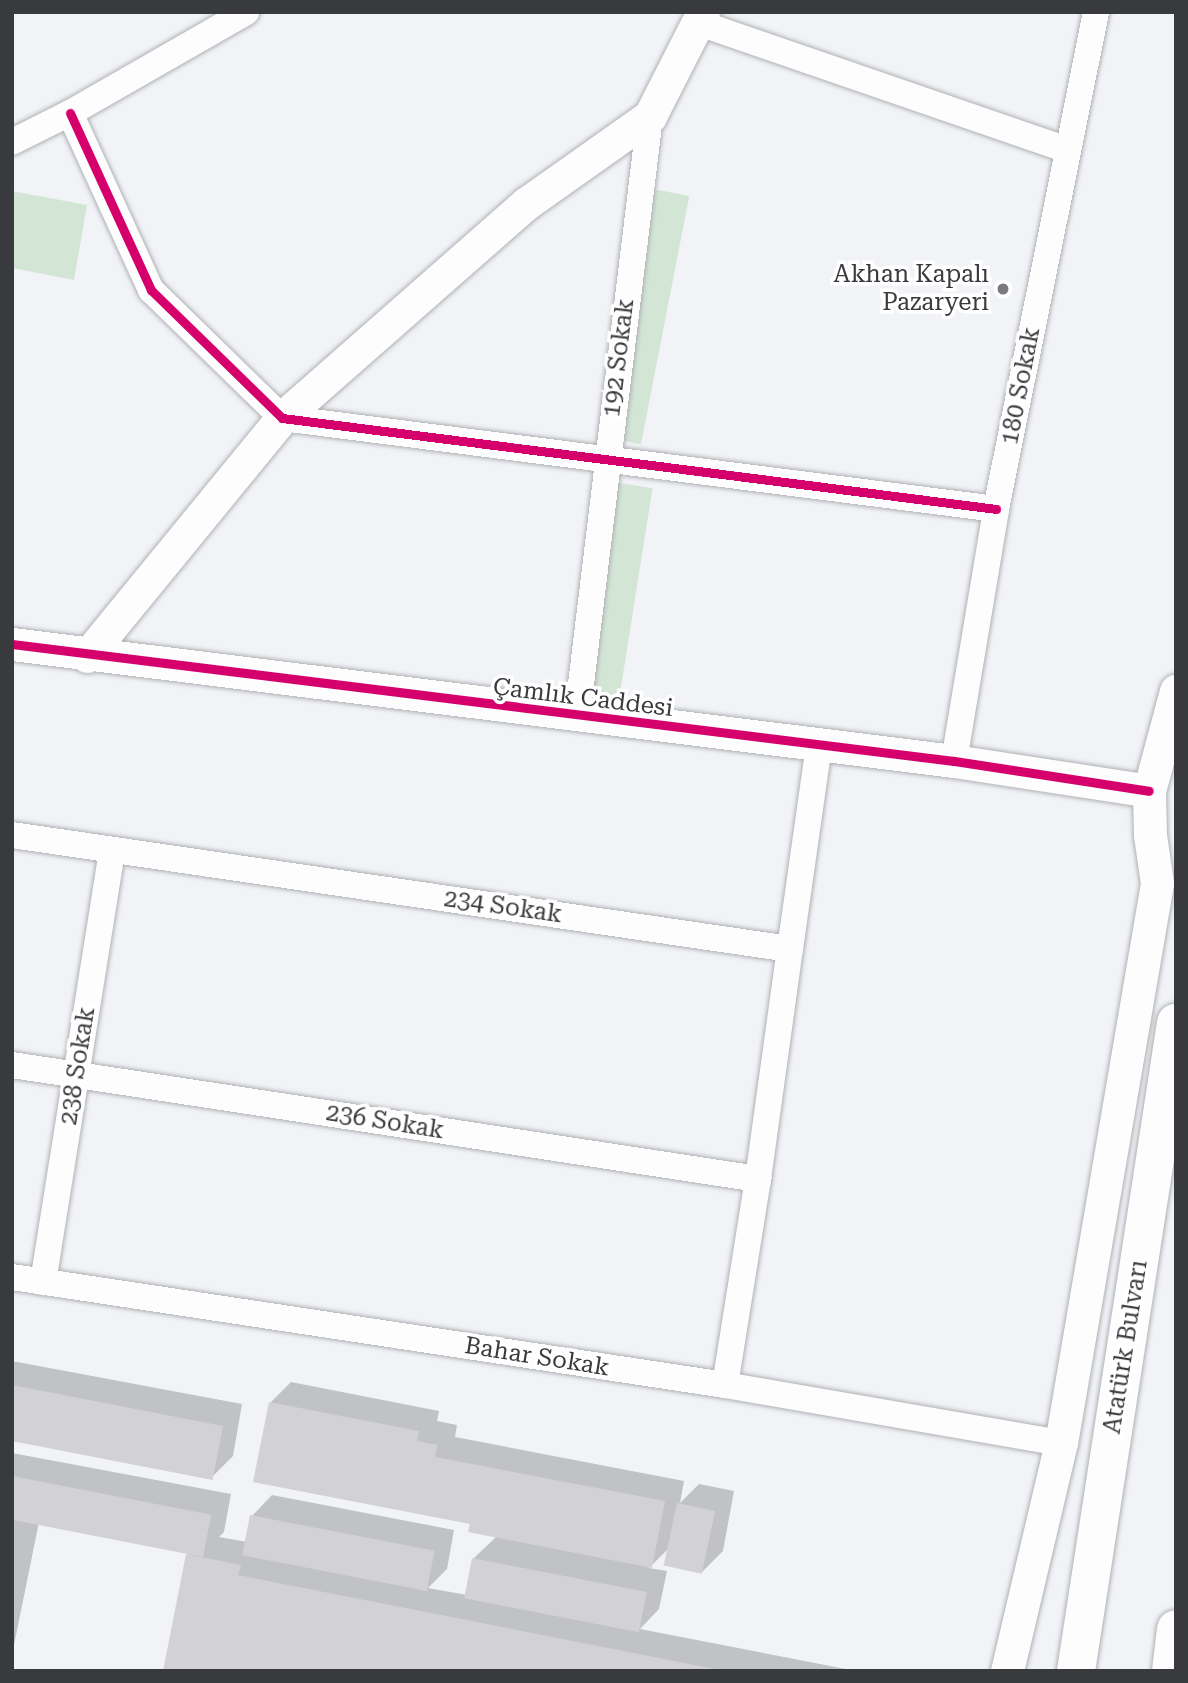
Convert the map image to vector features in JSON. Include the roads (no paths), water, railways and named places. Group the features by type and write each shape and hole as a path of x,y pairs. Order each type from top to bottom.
{"main road":[{"name":"Atatürk Bulvarı","path":"1076,1671 1176,1023"},
{"path":"1171,1671 1176,1629"}],"street":[{"path":"12,142 70,113 246,12"},
{"name":"180 Sokak","path":"954,761 996,509 1096,12"},
{"path":"701,18 1068,150"},
{"name":"192 Sokak","path":"577,717 606,458 650,116 701,18"},
{"path":"70,113 151,290 282,418 996,509"},
{"path":"87,656 282,418 527,203 650,116"},
{"name":"Çamlık Caddesi","path":"12,644 87,656 577,717 954,761 1149,791"},
{"path":"1007,1671 1061,1443 1157,883 1150,835 1149,791 1176,691"},
{"path":"725,1385 758,1180 819,746"},
{"name":"234 Sokak","path":"12,835 790,949"},
{"name":"238 Sokak","path":"43,1282 112,850"},
{"name":"236 Sokak","path":"12,1065 758,1180"},
{"name":"Bahar Sokak","path":"12,1277 725,1385 1061,1443"}],"place":[{"name":"Akhan Kapalı Pazaryeri","path":"1003,289"}]}
